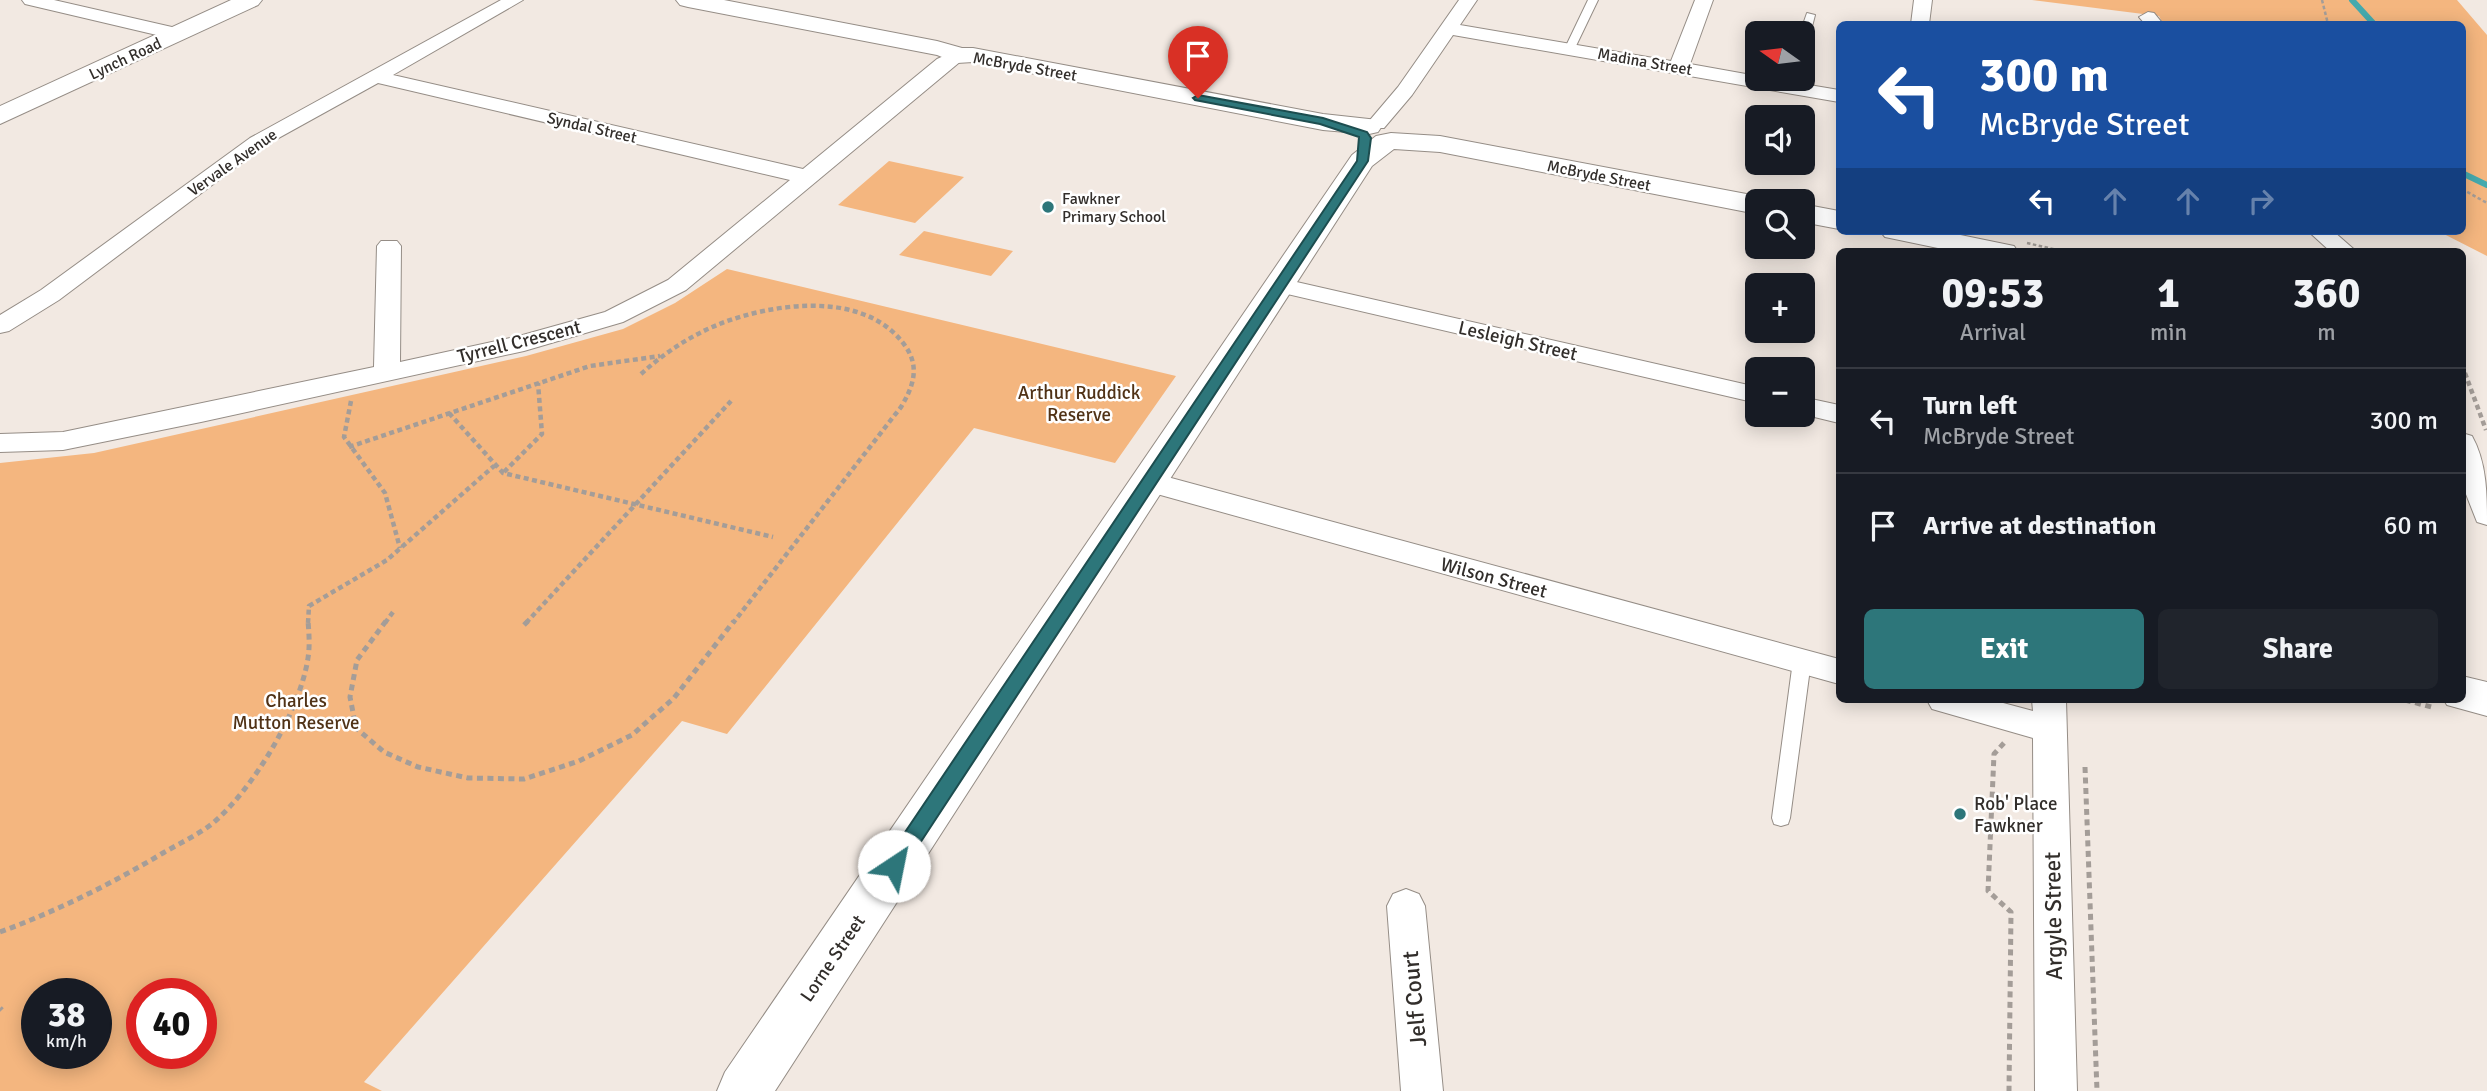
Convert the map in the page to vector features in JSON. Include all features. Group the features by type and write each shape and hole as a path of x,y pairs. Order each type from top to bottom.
{"street":[{"path":"31,0 178,34"},
{"name":"Lynch Road","path":"0,116 250,0"},
{"name":"Vervale Avenue","path":"0,326 50,295 257,142 514,0"},
{"name":"McBryde Street","path":"688,0 937,48 957,56 973,55 1323,121 1379,136 1440,144 1745,203"},
{"name":"Lorne Street","path":"744,1091 1379,136 1405,91 1468,0"},
{"path":"1679,67 1704,0"},
{"path":"1920,21 1923,0"},
{"name":"Madina Street","path":"1450,29 1745,76"},
{"name":"Tyrrell Crescent","path":"0,443 63,441 524,343 614,317 677,285 944,63 957,56"},
{"name":"Syndal Street","path":"376,77 807,177"},
{"name":"Madina Street","path":"1815,89 1836,95"},
{"path":"1815,215 1836,219"},
{"path":"1915,235 1982,248"},
{"path":"2324,235 2340,248"},
{"path":"387,372 389,246"},
{"name":"Lesleigh Street","path":"1279,285 1745,392"},
{"path":"1815,408 1836,413"},
{"path":"2466,454 2487,515"},
{"name":"Wilson Street","path":"1149,482 1836,670"},
{"path":"2466,694 2487,699"},
{"path":"1955,703 2011,719 2050,714"},
{"name":"Argyle Street","path":"2050,714 2056,1091"},
{"name":"Jelf Court","path":"1406,906 1422,1091"}],"lane":[{"path":"1570,48 1593,0"},
{"path":"1808,21 1810,15"},
{"path":"1781,818 1802,662"}],"path":[{"path":"2322,0 2327,21"},
{"path":"2466,191 2487,203"},
{"path":"393,612 357,660 350,697 356,728 384,752 418,767 468,778 524,779 579,761 632,735 674,698 901,407 914,382 913,361 905,342 888,326 859,312 793,306 732,319 688,337 641,374"},
{"path":"349,446 590,366 661,356"},
{"path":"2466,376 2487,433"},
{"path":"351,380 351,400 344,438 385,493 400,548"},
{"path":"503,473 541,433 538,383"},
{"path":"524,625 731,401"},
{"path":"449,413 503,473 774,537"},
{"path":"0,932 47,916 97,892 215,821 237,796 271,746 293,705 307,665 311,643 309,606 315,600 387,560 494,466"},
{"path":"2009,1091 2011,912 1988,891 1994,754 2011,736 2011,719"},
{"path":"2084,756 2097,1091"}],"green space":[{"path":"2032,0 2457,0 2487,35 2487,256 2446,235 2466,235 2466,21 2162,21 2159,16"},
{"path":"889,161 964,177 915,223 838,205"},
{"path":"924,231 1013,251 991,276 899,255"},
{"name":"Charles Mutton Reserve","path":"727,269 1176,376 1115,463 974,428 727,734 682,721 364,1082 382,1091 0,1091 0,463 94,453 526,356 623,329 675,303"}],"waterway":[{"path":"2352,0 2371,21"},
{"path":"2466,175 2487,185"}],"place":[{"name":"Fawkner Primary School","path":"1048,207"},
{"name":"Rob' Place Fawkner","path":"1960,814"}],"route":[{"path":"894,866 1363,161 1366,138 1363,134 1323,121 1198,98"}],"park label":[{"name":"Arthur Ruddick Reserve","path":"1079,403"}]}
